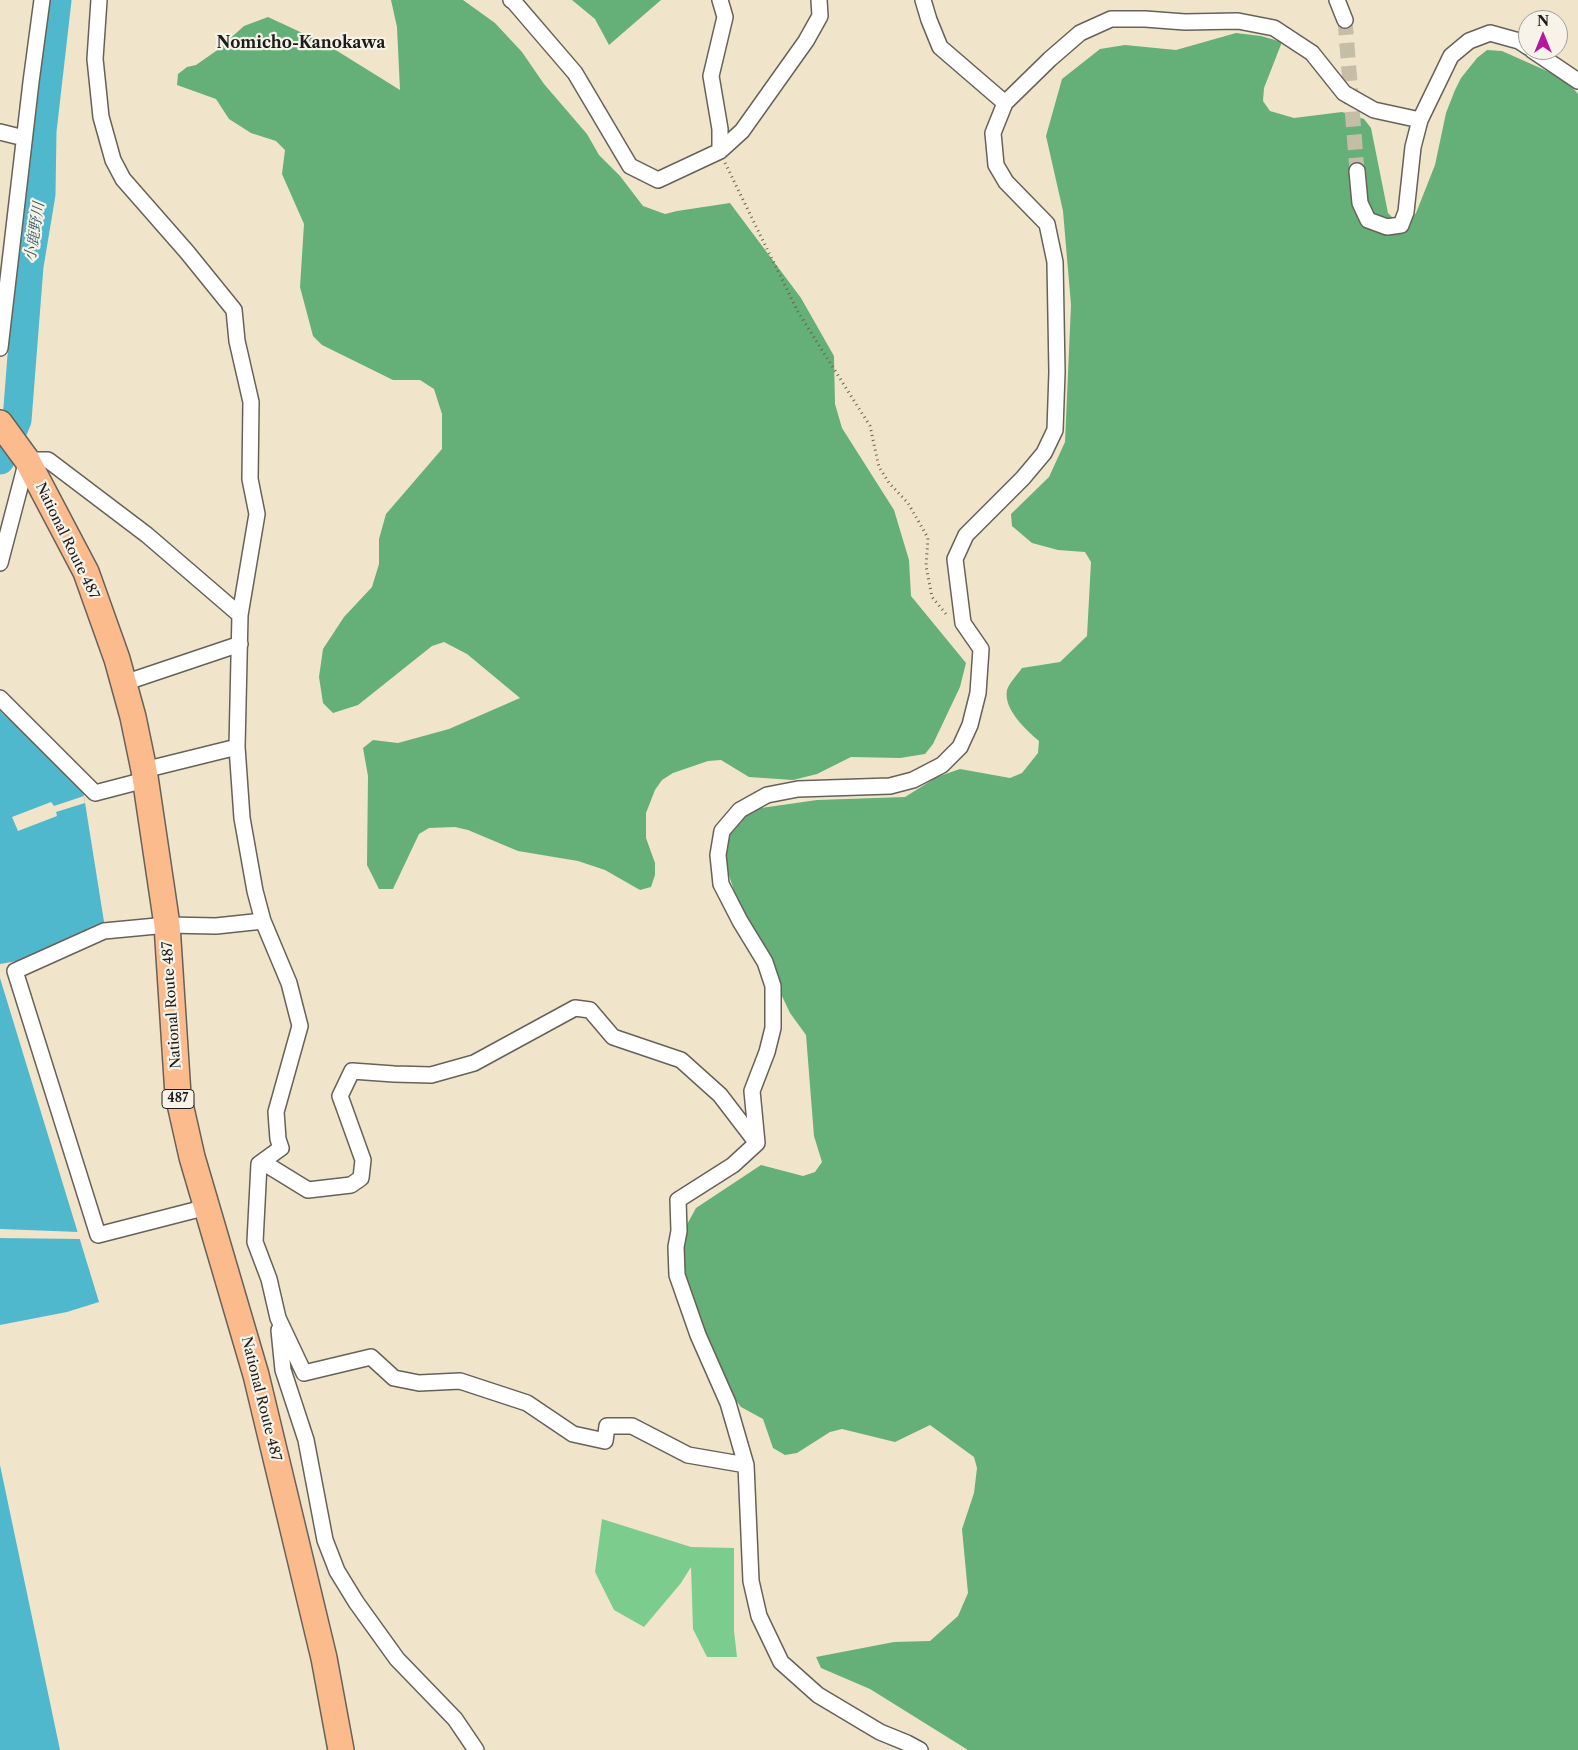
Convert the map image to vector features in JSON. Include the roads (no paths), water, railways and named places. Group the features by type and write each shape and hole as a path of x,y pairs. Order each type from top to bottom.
{"highway":[{"name":"National Route 487","path":"0,423 25,457 86,572 101,610 133,716 167,925 178,1095 192,1157 256,1375 324,1658 341,1750"}],"street":[{"path":"0,348 42,0"},
{"path":"99,0 94,59 101,118 113,160 123,179 181,245 234,310 237,341 251,402 250,479 257,514 240,615 237,747 242,818 255,891 263,921 289,983 300,1026 276,1112 278,1139 281,1148 259,1164"},
{"path":"511,0 575,74 630,166 658,180 720,151 742,130 806,41 820,16 819,0"},
{"path":"720,0 725,17 711,76 720,130 720,151"},
{"path":"923,0 928,20 940,47 1004,102"},
{"path":"1337,0 1345,20"},
{"path":"756,1143 752,1091 767,1052 773,1028 773,986 764,962 721,884 718,855 722,831 740,810 767,795 798,789 890,786 913,780 942,765 960,747 970,724 978,693 981,649 963,623 955,559 966,535 1023,478 1044,453 1055,430 1057,372 1055,262 1047,224 1006,182 996,166 993,133 1004,102 1050,58 1080,33 1111,19 1185,22 1238,21 1274,28 1282,33 1312,53 1344,93 1374,110 1420,120"},
{"path":"1357,171 1360,203 1368,220 1387,227 1401,225 1406,212 1414,147 1420,120 1451,56 1469,41 1490,34 1518,42"},
{"path":"1546,60 1578,82"},
{"path":"0,132 24,138"},
{"path":"0,563 25,457 48,460 147,535 240,615"},
{"path":"124,683 240,644"},
{"path":"0,698 94,793 144,775 237,747"},
{"path":"207,1207 98,1234 15,971 104,931 167,925 216,926 263,921"},
{"path":"259,1164 269,1166 308,1190 350,1185 361,1178 363,1160 340,1096 352,1071 430,1075 474,1063 575,1008 590,1010 613,1037 681,1060 720,1095 756,1143"},
{"path":"756,1143 733,1165 678,1200 679,1231 676,1247 677,1274 698,1334 728,1403 746,1465 751,1581 758,1616 781,1662 818,1695 880,1732 920,1750"},
{"path":"259,1164 255,1242 269,1279 278,1318 283,1370 306,1440 325,1540 336,1571 397,1659 455,1719 476,1750"},
{"path":"278,1318 304,1373 371,1357 394,1378 419,1383 460,1381 527,1403 573,1434 604,1441 607,1426 632,1426 688,1455 746,1465"}],"water":[{"path":"0,711 83,790 105,928 28,959 0,964"},
{"path":"0,978 99,1302 67,1312 0,1325"},
{"path":"0,1465 60,1750 0,1750"}],"waterway":[{"name":"小鹿野川","path":"0,460 17,420 29,266 41,194 42,131 57,0"}],"tunnel":[{"path":"1345,20 1357,171"}],"district":[{"name":"Nomicho-Kanokawa","path":"301,43"}]}
